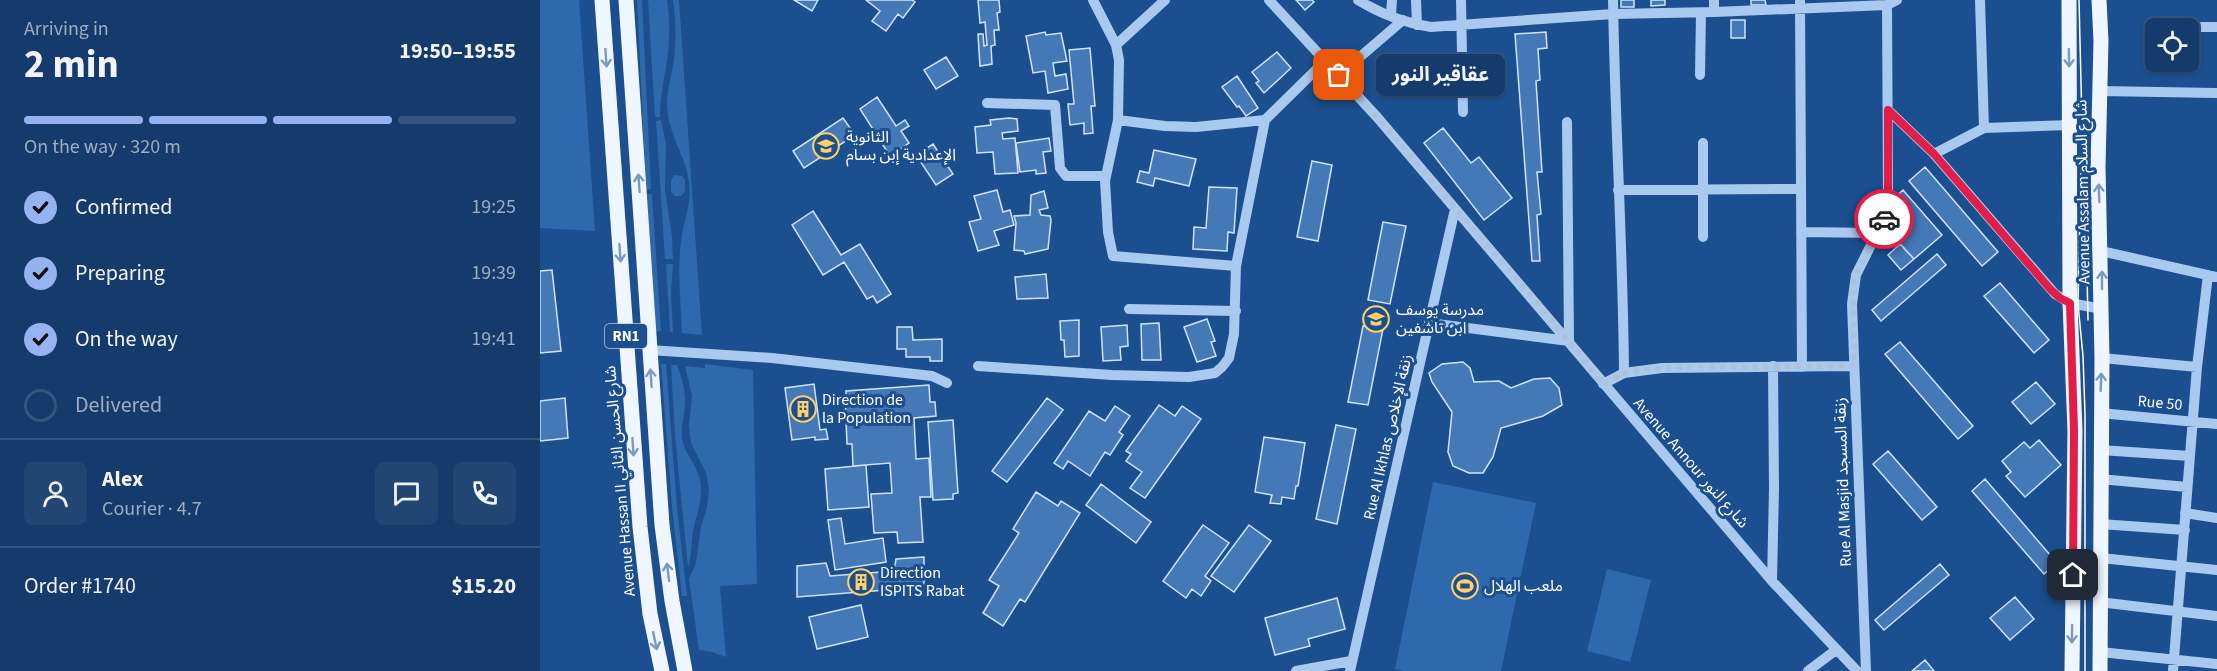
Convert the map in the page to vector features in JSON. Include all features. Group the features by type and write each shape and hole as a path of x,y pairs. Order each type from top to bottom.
{"main road":[{"name":"Avenue Hassan II شارع الحسن الثاني","path":"602,0 640,527 650,614 662,671"},
{"name":"RN1","path":"626,0 662,525 672,601 686,671"},
{"name":"Avenue Assalam شارع السلام","path":"2068,0 2071,125 2070,303 2074,430 2072,671"},
{"name":"Avenue Assalam شارع السلام","path":"2099,0 2098,167 2102,251 2100,671"}],"street":[{"path":"1093,0 1116,45 1119,60 1118,120 1106,176 1107,224 1113,256 1236,266"},
{"path":"1116,45 1165,0"},
{"name":"Avenue Annour شارع النور","path":"1269,0 1377,117 1772,581 1857,671"},
{"path":"1358,0 1403,20 1431,27 1613,14 1701,13 1800,4 1892,2"},
{"path":"1391,15 1392,0"},
{"path":"1416,0 1417,25"},
{"path":"1461,0 1463,112"},
{"path":"1613,0 1624,373"},
{"path":"1714,0 1714,12"},
{"path":"1980,0 1984,128"},
{"name":"Rue Al Masjid زنقة المسجد","path":"1866,671 1853,287 1856,275 1886,217 1892,2"},
{"path":"1800,4 1802,367"},
{"path":"1700,75 1701,13"},
{"path":"1339,75 1403,20"},
{"path":"2199,27 2217,27"},
{"path":"978,366 1189,377 1215,373 1229,358 1234,334 1236,266 1265,120 1325,61"},
{"path":"2100,91 2217,93"},
{"path":"987,103 1054,105 1062,173 1066,176 1106,176"},
{"path":"1888,110 1934,154 2051,290 2070,303 2102,309"},
{"path":"1118,120 1196,127 1265,120"},
{"path":"1429,322 1569,341 1566,123"},
{"path":"1934,154 1984,128 2071,125"},
{"path":"1703,143 1703,237"},
{"path":"1618,190 1800,189"},
{"name":"Rue Al Ikhlas زنقة الإخلاص","path":"1350,666 1455,209"},
{"path":"1801,232 1878,233"},
{"path":"2102,251 2212,276 2197,367 2174,671"},
{"path":"1129,309 1236,311"},
{"path":"649,350 772,358 932,376 947,383"},
{"path":"2102,358 2197,367"},
{"path":"1772,581 1773,366"},
{"path":"1603,384 1624,373 1662,368 1854,366"},
{"name":"Rue 50","path":"2100,413 2217,424"},
{"path":"2100,450 2190,456"},
{"path":"2100,479 2187,487"},
{"path":"2186,513 2217,518"},
{"path":"2100,524 2185,530"},
{"path":"2100,558 2217,570"},
{"path":"2099,602 2217,616"},
{"path":"1808,671 1836,650"},
{"path":"2100,652 2217,664"},
{"path":"1296,671 1350,666"}],"shaded area":[{"path":"540,0 579,0 595,231 540,228"},
{"path":"637,0 642,0 651,189 646,190"},
{"path":"648,0 667,0 668,8 669,45 660,117 655,117"},
{"path":"673,0 679,0 702,335 682,333 680,253 690,190 684,163 670,126 667,104 675,44"},
{"path":"661,120 666,144 665,189 673,259 665,259 656,121"},
{"path":"674,175 682,176 685,180 685,192 681,196 675,196 671,192 671,180"},
{"path":"647,194 652,194 661,331 656,332"},
{"path":"666,264 673,264 671,292 673,332 670,332"},
{"path":"661,364 666,364 677,508 687,596 682,596 672,508"},
{"path":"705,364 753,370 757,584 720,586 726,657 699,650 689,579 696,563 709,490 706,473 691,443 689,425 692,396 685,366 705,368"},
{"path":"671,365 677,365 684,390 683,443 701,483 701,497 688,567 675,436"},
{"name":"ملعب الهلال","path":"1433,482 1536,503 1501,671 1405,671 1395,669"},
{"path":"1607,569 1651,580 1630,662 1587,651"}],"building":[{"path":"794,0 818,0 812,11"},
{"path":"866,0 912,0 915,2 903,18 898,14 886,31 872,21 880,11"},
{"path":"978,0 999,0 1000,12 997,13 999,30 994,30 995,45 991,46 992,64 980,66 978,34 983,34 984,46 987,45 985,22 980,23"},
{"path":"1296,0 1312,0 1314,2 1305,10"},
{"path":"1621,0 1634,0 1634,7 1621,7"},
{"path":"1651,0 1665,0 1665,5 1651,6"},
{"path":"1751,0 1765,0 1766,5 1751,5"},
{"path":"1731,20 1745,20 1745,38 1731,38"},
{"path":"1045,32 1046,35 1061,33 1067,61 1053,63 1055,76 1066,74 1068,89 1048,93 1045,71 1033,73 1026,36"},
{"path":"1546,32 1547,48 1538,49 1540,80 1536,81 1542,172 1537,172 1541,214 1537,215 1540,261 1532,261 1515,34"},
{"path":"1090,48 1095,106 1091,106 1093,133 1084,134 1084,123 1070,125 1068,104 1074,104 1069,50"},
{"path":"1277,52 1291,68 1264,93 1256,83 1259,81 1252,72"},
{"path":"946,57 958,76 936,89 924,70"},
{"path":"1237,76 1258,108 1246,116 1222,87"},
{"path":"877,97 896,126 905,120 909,126 901,131 909,143 890,156 860,109"},
{"path":"843,118 855,135 804,168 793,151"},
{"path":"1017,119 1018,131 1002,133 1003,139 1015,138 1018,173 995,174 993,152 977,153 975,127 991,125 990,120"},
{"path":"1443,128 1471,163 1479,157 1512,198 1484,220 1424,143"},
{"path":"1049,138 1051,151 1043,152 1046,173 1036,174 1036,170 1020,172 1016,143"},
{"path":"933,144 953,174 936,185 916,155"},
{"path":"1154,150 1196,159 1189,186 1155,178 1153,186 1137,182 1140,171 1149,173"},
{"path":"1312,161 1332,165 1318,241 1297,237"},
{"path":"1925,167 1998,252 1982,266 1909,181"},
{"path":"1209,187 1237,188 1234,233 1228,232 1227,251 1193,249 1194,227 1206,228"},
{"path":"997,190 1003,212 1010,210 1014,225 994,231 999,245 978,251 969,222 981,219 974,196"},
{"path":"1903,190 1942,235 1914,259 1894,237 1895,197"},
{"path":"1044,191 1048,208 1039,210 1041,215 1050,216 1051,220 1048,249 1025,254 1024,251 1014,250 1016,223 1014,216 1030,215 1031,195"},
{"path":"813,211 841,255 860,244 891,294 877,303 873,296 867,299 844,262 823,275 792,225"},
{"path":"1383,222 1406,226 1390,304 1368,300"},
{"path":"1900,244 1914,259 1901,270 1888,255"},
{"path":"1937,254 1946,265 1881,321 1872,310"},
{"path":"552,270 561,351 540,353 540,271"},
{"path":"1046,274 1048,298 1017,299 1015,277"},
{"path":"2000,283 2049,340 2034,353 1984,296"},
{"path":"1207,319 1215,341 1211,342 1216,356 1197,362 1184,327"},
{"path":"1079,320 1079,356 1065,357 1060,321"},
{"path":"1159,323 1161,360 1142,360 1141,324"},
{"path":"1127,325 1128,346 1120,347 1121,360 1103,361 1101,327"},
{"path":"1363,326 1383,329 1368,405 1348,402"},
{"path":"897,327 912,327 913,340 942,339 942,361 930,361 930,357 906,357 906,349 897,349"},
{"path":"1900,342 1973,426 1958,439 1885,354"},
{"path":"1463,362 1470,368 1474,382 1499,381 1511,388 1534,379 1550,378 1559,388 1562,405 1543,416 1501,428 1493,457 1483,473 1469,473 1453,466 1448,452 1452,412 1432,382 1429,373 1442,364"},
{"path":"2036,382 2055,404 2031,424 2012,402"},
{"name":"Direction de la Population","path":"814,384 820,430 826,429 828,439 815,440 815,437 792,440 785,388"},
{"path":"929,385 930,402 935,402 936,416 914,418 916,459 929,458 931,497 920,497 923,542 898,543 897,532 874,533 871,494 892,493 890,463 853,466 852,444 847,444 845,396 846,391"},
{"path":"565,398 568,438 540,441 540,401"},
{"path":"1047,398 1063,410 1007,482 992,471"},
{"path":"1159,405 1175,416 1182,406 1201,419 1145,498 1130,488 1142,472 1126,461 1131,454 1126,451"},
{"path":"1115,406 1130,416 1119,432 1123,435 1110,455 1105,452 1090,476 1068,461 1063,469 1054,463 1089,411 1105,421"},
{"path":"953,420 958,493 953,494 953,499 933,500 928,422"},
{"path":"1336,425 1356,429 1337,524 1316,519"},
{"path":"1264,437 1305,443 1294,499 1282,497 1281,504 1270,503 1272,495 1255,492"},
{"path":"2039,440 2061,465 2025,497 2006,476 2011,472 2002,461 2024,442 2030,448"},
{"path":"1888,451 1937,507 1922,520 1873,464"},
{"path":"866,465 869,507 828,510 825,469"},
{"path":"1985,479 2057,563 2044,574 1972,491"},
{"path":"1101,484 1151,522 1136,543 1086,505"},
{"path":"1036,492 1058,506 1061,501 1080,513 1025,602 1020,599 1003,626 983,613 999,586 989,580 1019,533 1013,529"},
{"path":"841,518 845,544 883,538 886,562 835,570 828,520"},
{"path":"1203,525 1229,543 1205,576 1211,581 1201,596 1192,589 1186,598 1163,581"},
{"path":"1249,525 1271,541 1234,592 1211,576"},
{"name":"Direction ISPITS Rabat","path":"924,557 924,587 797,597 797,566 826,563 830,576 894,571 896,559"},
{"path":"1940,564 1949,575 1884,630 1875,620"},
{"path":"2015,597 2034,619 2010,640 1990,618"},
{"path":"1337,598 1345,629 1308,639 1310,646 1275,655 1265,618"},
{"path":"861,605 868,637 817,649 809,617"},
{"path":"1925,660 1934,671 1912,671"}],"tram line":[{"path":"2079,0 2082,124 2078,304 2085,414 2085,671"},
{"path":"2087,275 2088,320"}],"way so far":[{"path":"1339,75 1540,306 1603,384 1624,373 1662,368 1854,366 1853,287 1856,275 1884,219"}],"place":[{"name":"عقاقير النور","path":"1339,75"},
{"name":"الثانوية الإعدادية إبن بسام","path":"826,146"},
{"name":"مدرسة يوسف ابن تاشفين","path":"1376,319"},
{"name":"Direction de la Population","path":"803,409"},
{"name":"Direction ISPITS Rabat","path":"861,582"},
{"name":"ملعب الهلال","path":"1465,586"}],"route":[{"path":"1884,219 1888,191 1888,110 1934,154 2051,290 2070,303 2073,340 2074,430 2073,575"}]}
